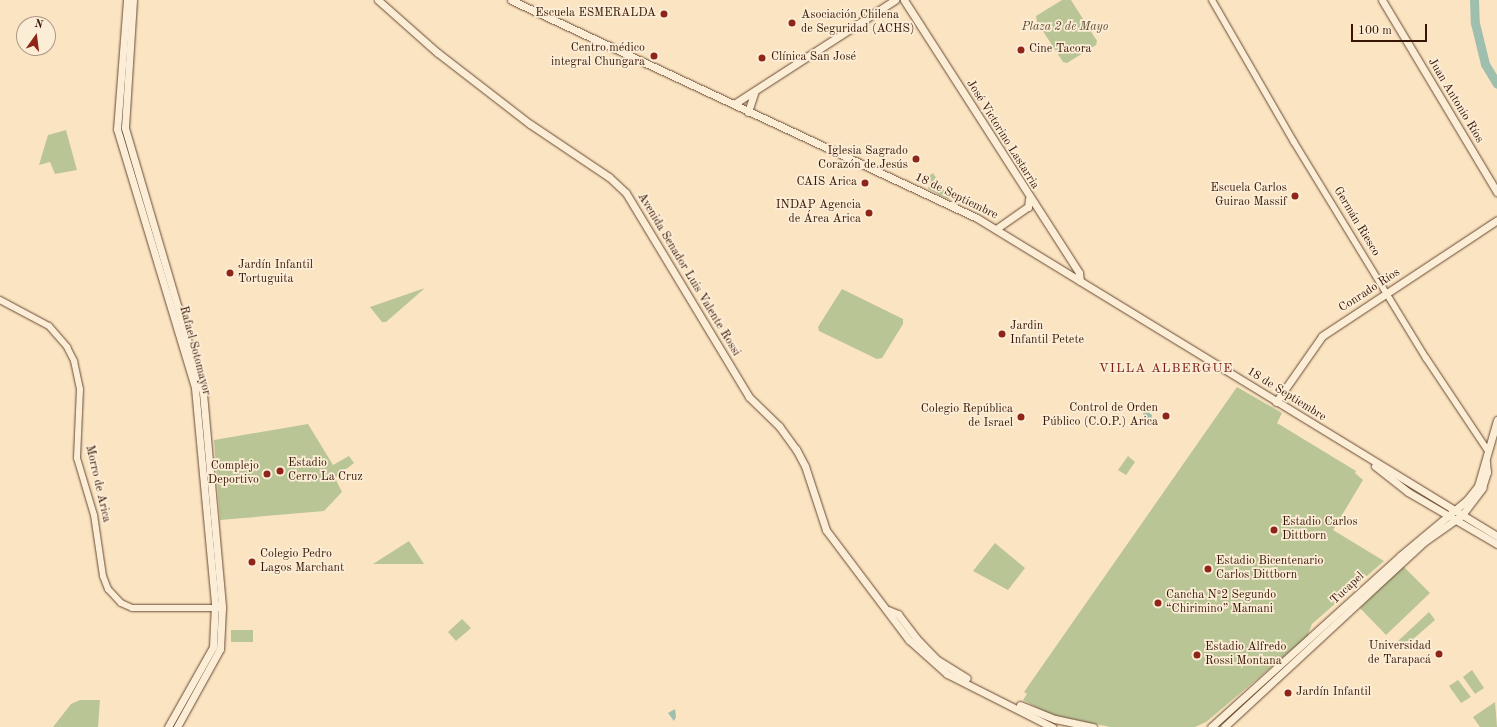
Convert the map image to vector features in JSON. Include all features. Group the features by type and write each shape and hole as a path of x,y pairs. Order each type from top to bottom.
{"main road":[{"name":"Rafael Sotomayor","path":"127,0 118,129 195,388 219,608 212,651 168,727"},
{"name":"Rafael Sotomayor","path":"133,0 125,128 203,393 219,608 220,649 176,727"},
{"name":"Avenida Senador Luis Valente Rossi","path":"378,0 438,53 530,124 609,177 626,192 749,397 782,430 796,449 805,466 819,516 826,530 914,646 948,674 1052,727"},
{"name":"18 de Septiembre","path":"511,0 996,229 1368,459 1497,536"},
{"path":"734,104 895,0"},
{"name":"José Victorino Lastarria","path":"904,0 1030,199 1079,273 1080,281"},
{"name":"Juan Antonio Ríos","path":"1382,0 1497,192"},
{"path":"748,112 750,101 755,91"},
{"path":"996,229 1028,207 1030,199"},
{"name":"Conrado Ríos","path":"1276,402 1319,339 1497,220"},
{"name":"Tucapel","path":"1459,513 1478,486 1497,420"},
{"name":"Tucapel","path":"1224,727 1424,542 1472,504 1487,472 1487,454"},
{"name":"18 de Septiembre","path":"1368,459 1393,482 1452,519 1497,544"},
{"path":"1472,504 1474,522"},
{"path":"1432,529 1437,519 1433,507"},
{"name":"Tucapel","path":"1211,727 1432,529 1452,519"},
{"name":"Avenida Senador Luis Valente Rossi","path":"888,610 898,614 916,638 936,659 965,678 1039,714 1092,727"}],"street":[{"name":"Germán Riesco","path":"1212,0 1294,142 1426,358 1487,454"},
{"name":"Morro de Arica","path":"0,300 49,326 67,347 74,360 80,389 77,458 94,514 103,576 108,589 121,603 132,608 219,608"}],"green space":[{"name":"Plaza 2 de Mayo","path":"1062,0 1071,0 1097,41 1096,45 1067,63 1063,62 1037,22 1036,16"},
{"path":"66,130 77,170 55,174 50,162 39,165 48,135"},
{"path":"933,173 950,200 928,189 931,180 929,176"},
{"path":"425,288 386,322 382,322 370,307"},
{"path":"842,289 903,319 903,324 882,358 877,359 819,331 818,327"},
{"name":"Estadio Bicentenario Carlos Dittborn","path":"1237,387 1282,413 1277,423 1356,471 1355,473 1363,480 1333,530 1384,561 1312,624 1307,637 1206,722 1195,727 1110,727 1049,714 1023,700 1027,694 1024,692"},
{"name":"Estadio Cerro La Cruz","path":"308,424 333,465 349,456 354,463 335,478 342,492 324,511 220,520 214,440"},
{"path":"1128,456 1135,462 1126,475 1118,470"},
{"path":"409,541 424,564 373,564"},
{"path":"995,543 1025,568 1008,590 973,571"},
{"path":"1403,566 1430,593 1386,635 1360,608"},
{"path":"1429,612 1435,620 1403,648 1398,641"},
{"path":"462,619 471,628 456,641 448,632"},
{"path":"231,630 253,630 253,642 231,642"},
{"path":"1472,670 1484,688 1475,694 1463,677"},
{"path":"1273,675 1221,727 1216,727"},
{"path":"1458,680 1471,697 1461,703 1449,686"},
{"path":"80,700 100,700 98,727 53,727 71,704"},
{"path":"1495,702 1497,727 1480,727 1473,717"}],"shaded area":[{"path":"1145,410 1152,415 1151,422 1143,414"},
{"path":"675,709 676,717 674,721 668,713"}],"waterway":[{"path":"1474,0 1475,23 1485,64 1497,84"}],"place":[{"name":"Escuela ESMERALDA","path":"664,14"},
{"name":"Asociación Chilena de Seguridad (ACHS)","path":"792,23"},
{"name":"Cine Tacora","path":"1021,50"},
{"name":"Centro médico integral Chungara","path":"654,56"},
{"name":"Clínica San José","path":"762,58"},
{"name":"Iglesia Sagrado Corazón de Jesús","path":"916,159"},
{"name":"CAIS Arica","path":"865,183"},
{"name":"Escuela Carlos Guirao Massif","path":"1295,196"},
{"name":"INDAP Agencia de Área Arica","path":"869,213"},
{"name":"Jardín Infantil Tortuguita","path":"230,273"},
{"name":"Jardin Infantil Petete","path":"1002,334"},
{"name":"Control de Orden Público (C.O.P.) Arica","path":"1166,416"},
{"name":"Colegio República de Israel","path":"1021,417"},
{"name":"Estadio Cerro La Cruz","path":"280,471"},
{"name":"Complejo Deportivo","path":"267,474"},
{"name":"Estadio Carlos Dittborn","path":"1274,530"},
{"name":"Colegio Pedro Lagos Marchant","path":"252,562"},
{"name":"Estadio Bicentenario Carlos Dittborn","path":"1208,569"},
{"name":"Cancha Nº2 Segundo “Chirimino” Mamani","path":"1158,603"},
{"name":"Universidad de Tarapacá","path":"1439,654"},
{"name":"Estadio Alfredo Rossi Montana","path":"1197,655"},
{"name":"Jardín Infantil","path":"1288,693"}],"district":[{"name":"VILLA ALBERGUE","path":"1166,369"}]}
